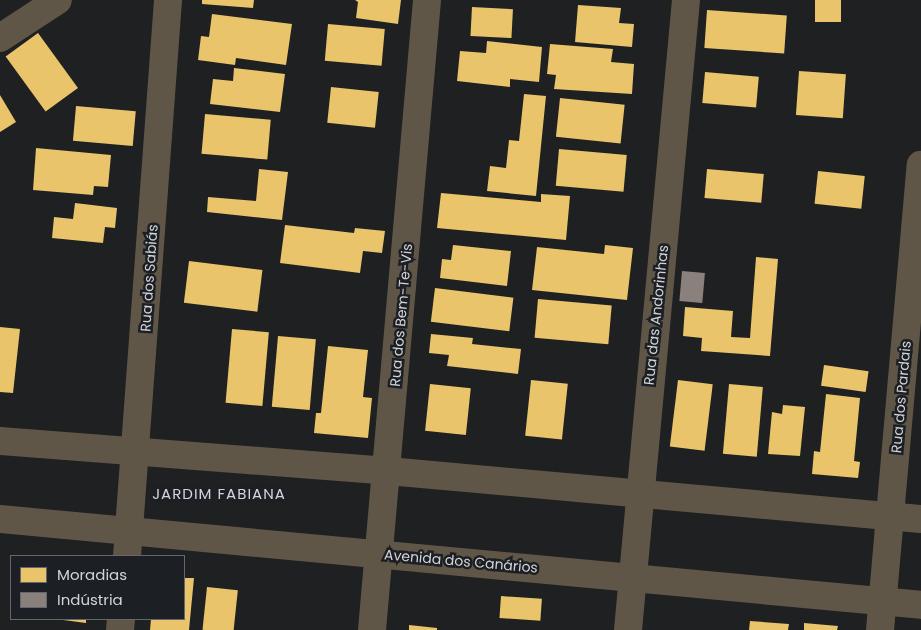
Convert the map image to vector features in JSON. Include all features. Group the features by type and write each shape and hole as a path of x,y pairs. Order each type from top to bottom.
{"street":[{"path":"0,38 58,0"},
{"name":"Rua dos Sabiás","path":"127,555 137,452 168,0"},
{"name":"Rua dos Bem-Te-Vis","path":"372,630 388,471 427,0"},
{"name":"Rua das Andorinhas","path":"628,630 638,495 686,0"},
{"name":"Rua dos Pardais","path":"880,630 921,165"},
{"path":"0,440 388,471 921,519"},
{"name":"Avenida dos Canários","path":"0,519 129,529 921,605"}],"building: Moradias":[{"path":"202,0 254,0 253,8 202,4"},
{"path":"355,0 401,0 398,24 356,18 358,2"},
{"path":"815,0 841,0 841,22 815,22"},
{"path":"578,5 621,8 619,23 634,24 632,47 575,42"},
{"path":"472,7 513,9 511,38 470,36"},
{"path":"707,10 787,16 784,53 704,48"},
{"path":"212,14 292,24 286,65 236,58 235,65 198,60 201,36 209,37"},
{"path":"328,24 385,29 382,66 325,61"},
{"path":"38,33 78,88 46,112 6,57"},
{"path":"487,41 542,47 539,82 510,79 510,87 457,81 460,51 486,53"},
{"path":"550,44 613,49 611,62 634,64 632,94 554,89 556,75 547,74"},
{"path":"234,68 285,74 280,112 210,104 213,79 233,81"},
{"path":"799,71 846,74 843,118 796,115"},
{"path":"705,72 759,77 756,108 702,103"},
{"path":"331,87 379,92 375,128 327,123"},
{"path":"524,94 546,96 536,196 487,191 490,166 506,168 509,140 519,141"},
{"path":"0,95 16,122 0,132"},
{"path":"560,98 625,105 621,144 556,137"},
{"path":"76,106 136,111 133,146 73,141"},
{"path":"205,114 271,120 267,160 202,154"},
{"path":"36,148 111,155 108,187 94,186 93,195 33,190"},
{"path":"559,149 627,155 624,192 556,186"},
{"path":"259,169 288,172 282,220 207,212 208,197 256,201"},
{"path":"707,169 764,174 761,203 704,198"},
{"path":"818,171 865,176 861,209 815,204"},
{"path":"441,193 541,202 541,194 570,196 566,240 437,228"},
{"path":"75,203 117,208 115,228 105,227 103,243 52,238 54,217 73,219"},
{"path":"285,225 354,233 355,228 385,231 382,253 363,251 360,273 280,263"},
{"path":"453,245 511,251 507,286 440,278 442,259 451,260"},
{"path":"605,245 633,248 627,300 532,290 537,247 604,254"},
{"path":"756,257 778,259 770,356 701,351 702,338 683,336 685,307 733,311 731,337 750,338"},
{"path":"189,261 262,270 257,312 184,303"},
{"path":"435,288 513,298 509,331 431,322"},
{"path":"538,299 612,305 608,344 535,338"},
{"path":"0,327 20,329 13,393 0,392"},
{"path":"232,329 269,332 262,406 226,403"},
{"path":"431,334 473,338 472,344 521,349 518,374 447,366 449,355 429,353"},
{"path":"278,336 316,339 310,410 272,407"},
{"path":"328,346 368,350 363,397 372,398 368,438 314,433 316,413 321,413"},
{"path":"824,365 869,371 866,392 821,386"},
{"path":"531,380 568,384 562,440 525,436"},
{"path":"678,380 713,384 705,451 670,447"},
{"path":"430,384 471,388 466,435 425,431"},
{"path":"729,384 763,387 757,457 723,454"},
{"path":"826,394 860,398 854,461 860,462 858,478 812,474 814,451 820,452"},
{"path":"783,405 805,407 800,456 768,454 772,412 782,414"},
{"path":"185,578 194,578 189,630 150,630 151,620 185,620"},
{"path":"207,587 238,590 234,630 203,630"},
{"path":"501,596 542,599 540,621 499,618"},
{"path":"64,620 86,620 86,623"},
{"path":"750,621 789,624 788,630 749,630"},
{"path":"804,623 838,626 837,630 804,630"},
{"path":"409,625 437,628 437,630 409,630"}],"building: Indústria":[{"path":"682,271 705,273 702,303 679,301"}],"district":[{"name":"JARDIM FABIANA","path":"219,494"}]}
